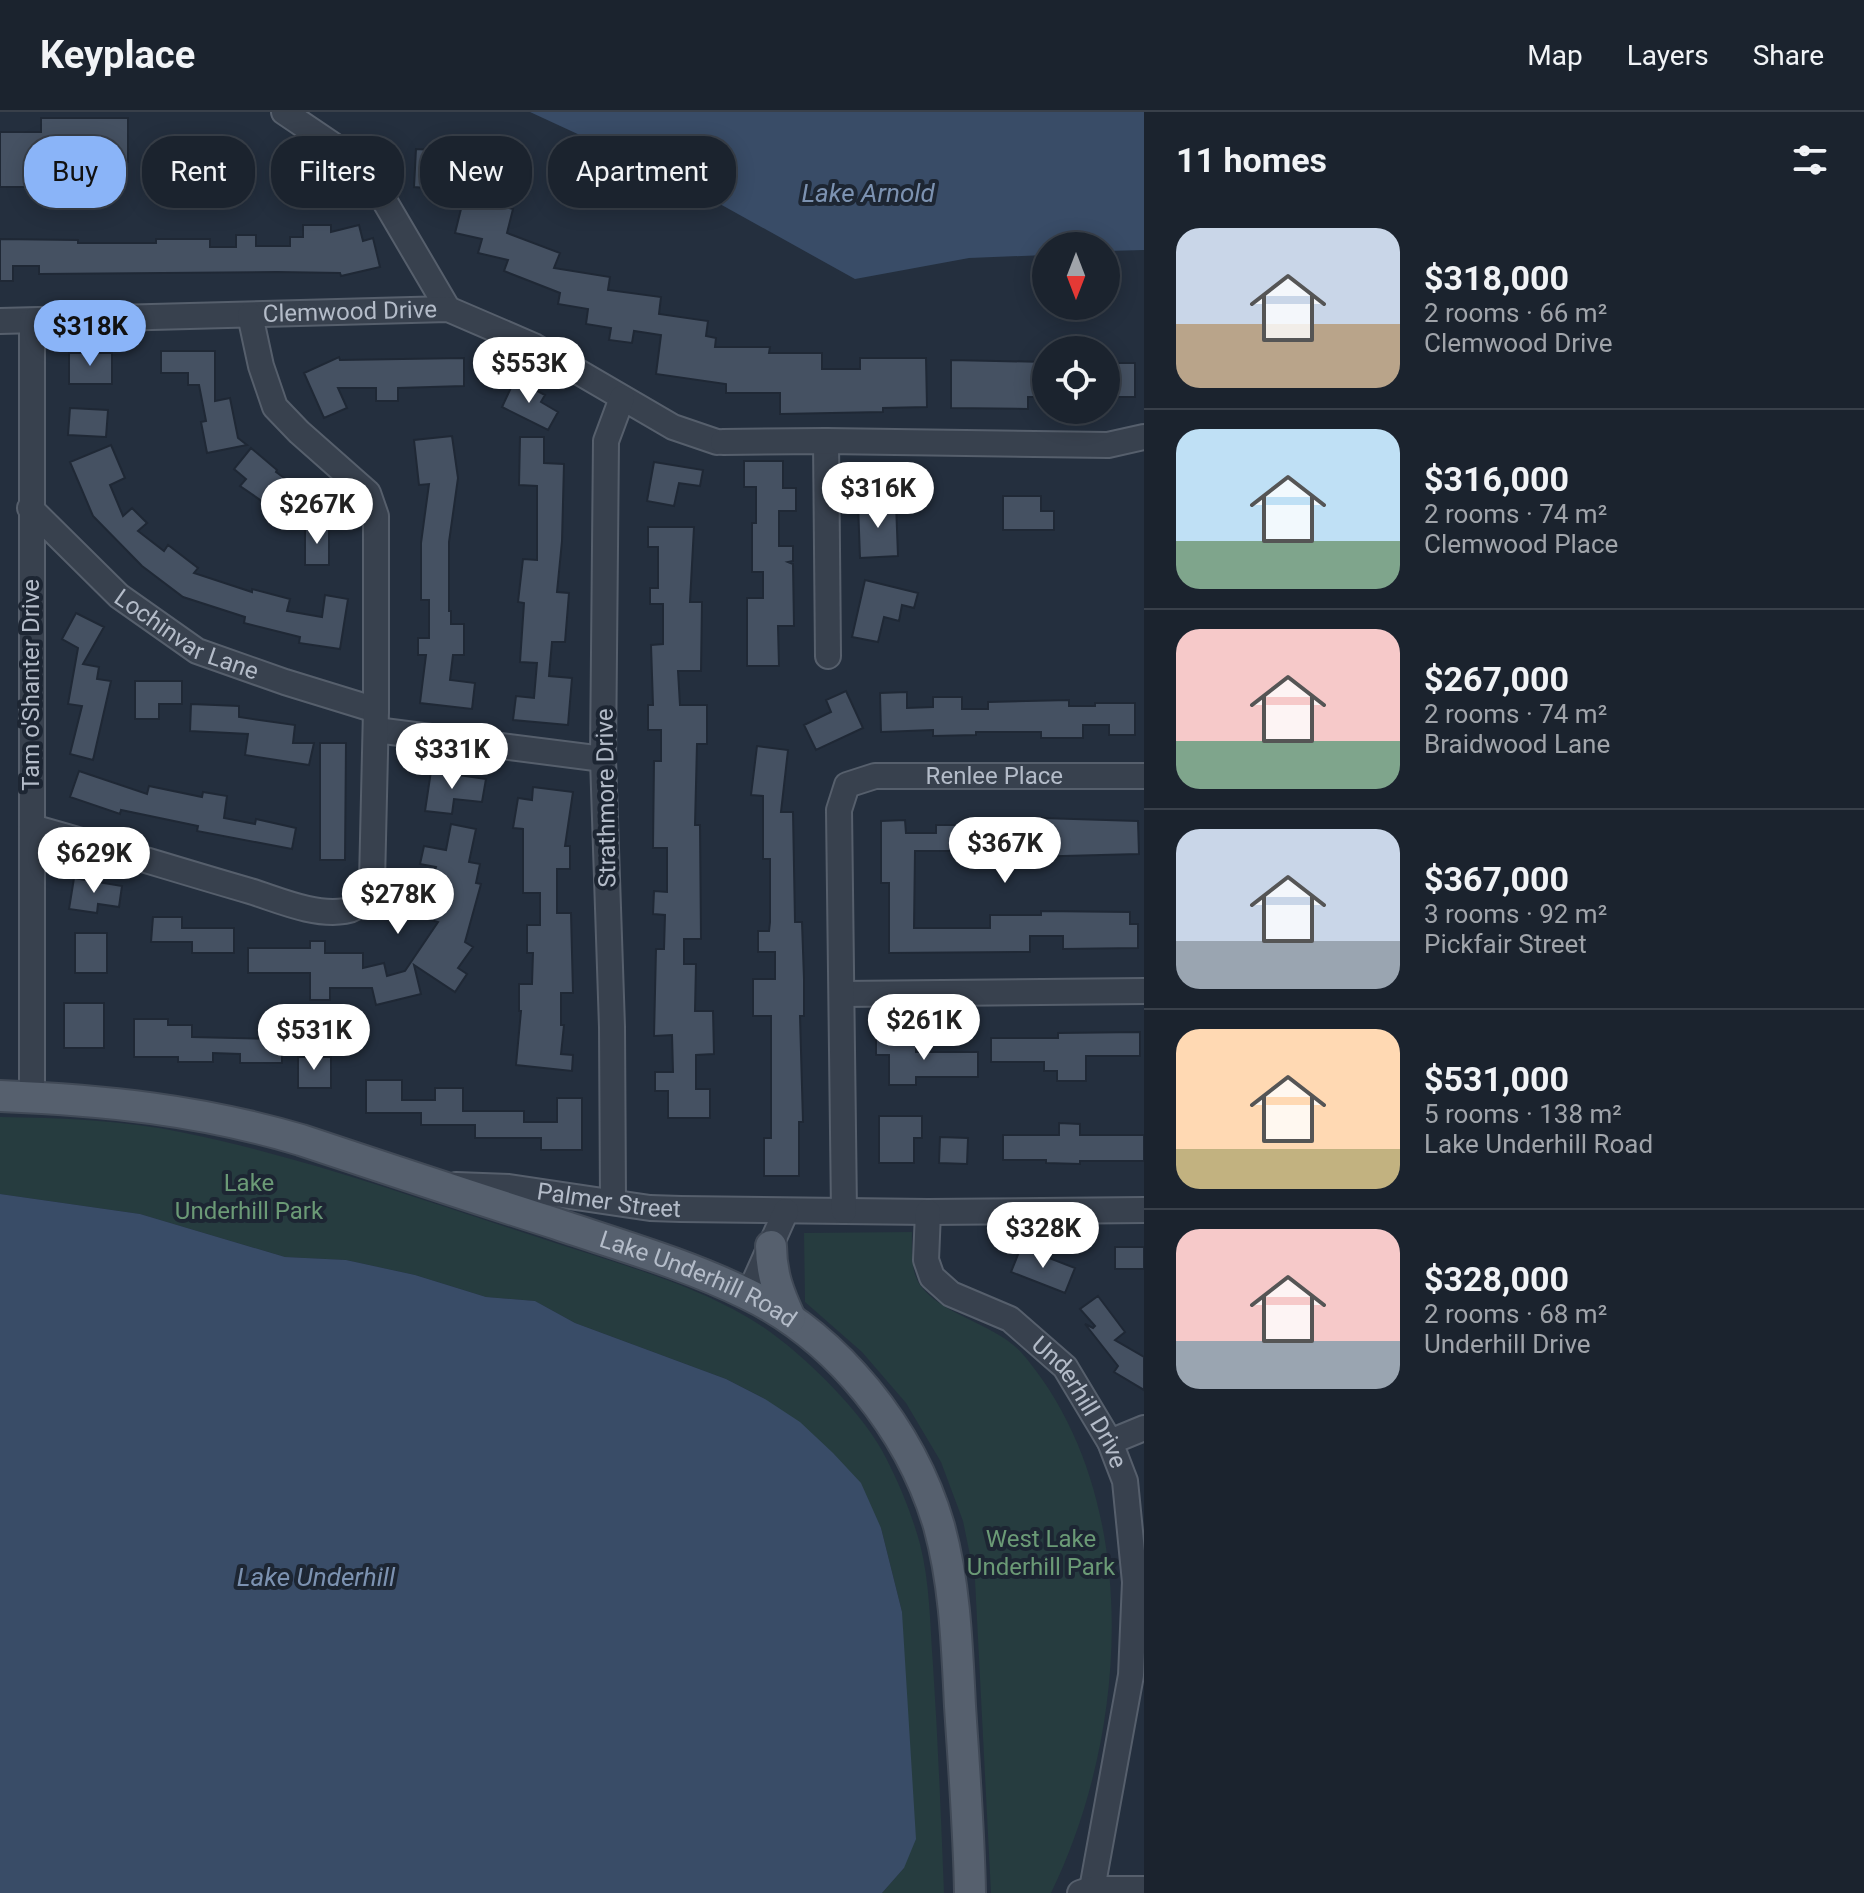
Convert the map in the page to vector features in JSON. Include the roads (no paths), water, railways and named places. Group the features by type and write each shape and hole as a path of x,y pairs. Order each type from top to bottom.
{"main road":[{"name":"Lake Underhill Road","path":"0,1096 161,1108 231,1121 301,1140 687,1268 749,1294 790,1318 858,1382 893,1426 925,1487 938,1523 955,1617 970,1892"},
{"path":"771,1246 775,1287 790,1318"}],"street":[{"path":"284,112 364,166 448,309"},
{"name":"Clemwood Drive","path":"0,321 448,309 534,346 673,427 720,442 1108,445 1144,437"},
{"path":"32,827 122,851 181,872 317,911 347,911 361,904 372,882 376,516 368,493 275,407 261,366 250,315"},
{"name":"Tam o'Shanter Drive","path":"32,321 32,1097"},
{"name":"Strathmore Drive","path":"613,1201 612,1027 603,759 606,441 622,398"},
{"path":"826,441 828,656"},
{"name":"Lochinvar Lane","path":"30,508 119,596 197,651 285,682 376,720 603,759"},
{"name":"Renlee Place","path":"842,994 839,810 847,785 875,776 1144,776"},
{"path":"844,1211 842,994 1144,991"},
{"name":"Palmer Street","path":"433,1183 509,1187 665,1209 928,1212 1144,1210"},
{"path":"749,1294 786,1211"},
{"name":"Underhill Drive","path":"928,1212 926,1260 932,1277 951,1294 1010,1319 1065,1367 1134,1477 1138,1675 1086,1891"},
{"path":"1110,1442 1144,1428"},
{"path":"1086,1891 1144,1889"}],"water":[{"name":"Lake Arnold","path":"530,112 1144,112 1144,250 1120,251 1120,232 1032,232 1032,256 969,258 855,279 727,208 736,208 736,136 582,136"},
{"name":"Lake Underhill","path":"0,1194 140,1214 285,1257 346,1260 415,1275 486,1297 535,1301 575,1323 726,1379 800,1422 861,1483 881,1528 902,1612 916,1839 904,1868 882,1893 0,1893"}],"park label":[{"name":"Lake Underhill Park","path":"249,1197"},
{"name":"West Lake Underhill Park","path":"1041,1553"}]}
